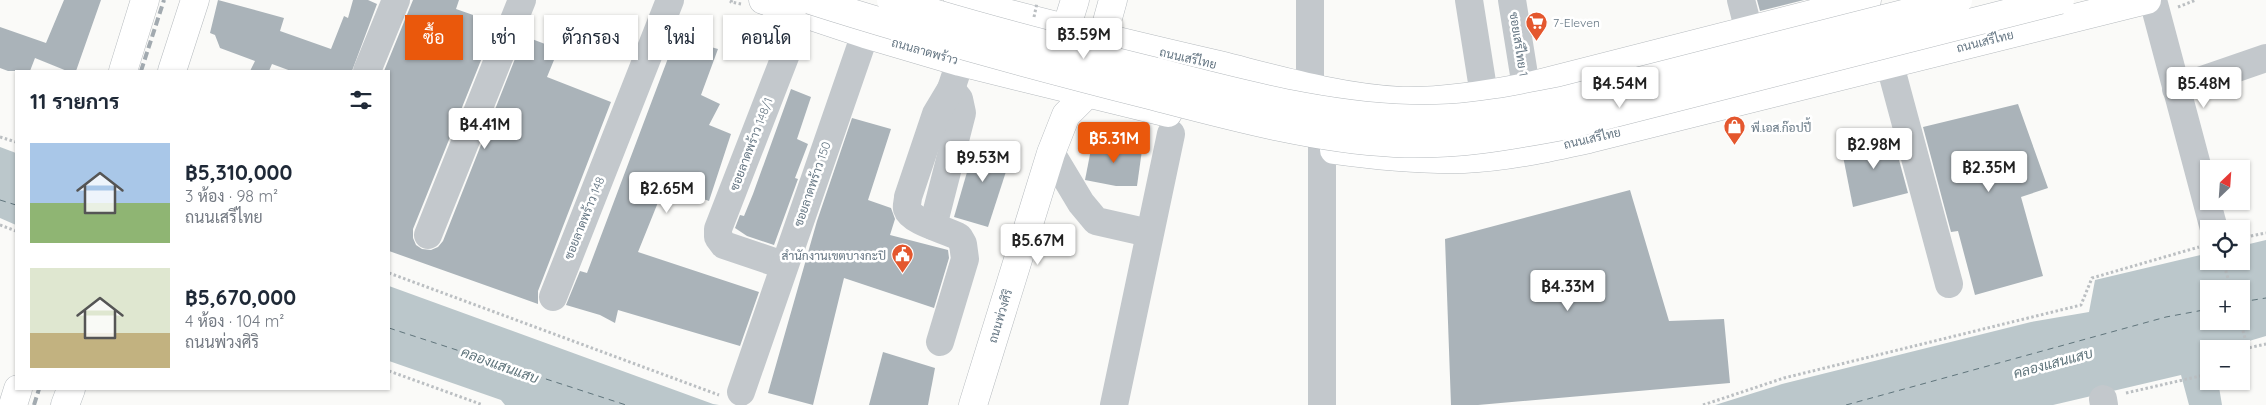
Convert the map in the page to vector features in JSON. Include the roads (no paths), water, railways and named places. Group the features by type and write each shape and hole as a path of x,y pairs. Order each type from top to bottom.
{"main road":[{"path":"124,66 145,0"},
{"path":"172,70 195,0"},
{"name":"ถนนลาดพร้าว","path":"763,0 806,6 865,34 960,62 1060,87"},
{"path":"891,0 1065,49 1202,84 1283,102 1390,118 1449,118 1507,112 1561,101 1958,0"},
{"path":"958,0 1066,30"},
{"path":"1066,115 1060,87 1066,30 1075,0"},
{"path":"1087,94 1113,0"},
{"name":"ถนนเสรีไทย","path":"1066,30 1310,87 1356,96 1402,101 1484,95 1526,87 1867,0"},
{"path":"806,6 1018,62 1274,125 1338,136 1403,143 1451,143 1508,136 1568,125 2060,0"},
{"name":"ถนนเสรีไทย","path":"1060,87 1322,148 1388,157 1465,159 1502,155 1588,139 2147,0"},
{"name":"ถนนพ่วงศิริ","path":"973,405 1051,153 1066,115 1087,94"},
{"path":"13,405 18,390"},
{"path":"65,405 71,390"}],"street":[{"path":"367,70 396,0"},
{"path":"428,235 522,0"},
{"name":"ซอยลาดพร้าว 148","path":"552,297 670,0"},
{"path":"1310,0 1310,87"},
{"path":"1469,0 1484,95"},
{"name":"ซอยเสรีไทย 1","path":"1512,0 1526,87"},
{"path":"1741,0 1749,31"},
{"path":"2153,0 2176,89 2203,220"},
{"name":"ซอยลาดพร้าว 148/1","path":"783,266 724,244 718,237 718,229 806,6"},
{"name":"ซอยลาดพร้าว 150","path":"733,395 783,266 865,34"},
{"path":"2176,89 2266,58"},
{"path":"940,342 965,259 963,244 959,237 933,226 962,113 960,99 951,89 960,62"},
{"path":"1890,65 1949,284"},
{"path":"1114,405 1171,134"},
{"path":"1322,148 1322,405"},
{"path":"1051,153 1081,203 1096,221 1149,233"}],"water":[{"path":"0,147 15,153 15,225 0,218"},
{"name":"คลองแสนแสบ","path":"2266,240 2266,336 2250,341 2200,340 2200,390 2220,390 2222,405 2189,405 2181,375 2053,405 1715,405 1782,384 2031,322 2089,312 2095,280 2200,255 2200,270 2250,270 2250,244"},
{"name":"คลองแสนแสบ","path":"390,286 719,405 505,405 501,400 390,361"}],"railway":[{"path":"141,70 164,0"},
{"path":"34,405 39,390"}],"place":[{"name":"7-Eleven","path":"1537,41"},
{"name":"พี.เอส.ก๊อปปี้","path":"1735,146"},
{"name":"สำนักงานเขตบางกะปิ","path":"902,274"}]}
